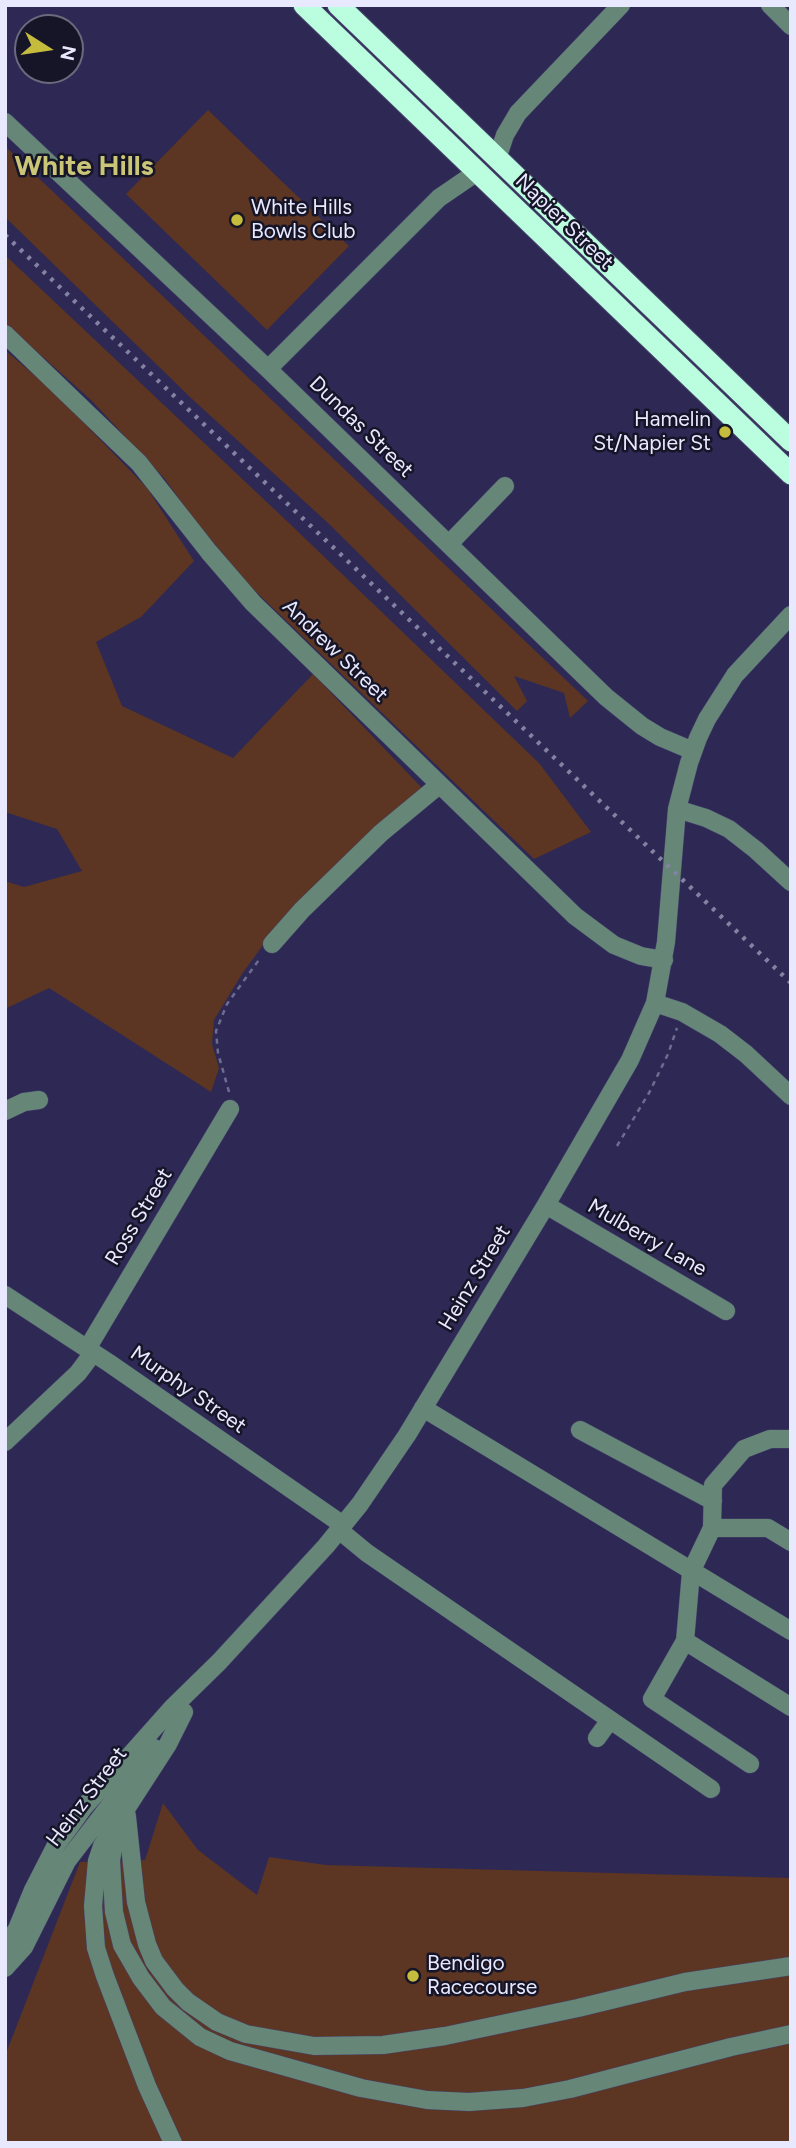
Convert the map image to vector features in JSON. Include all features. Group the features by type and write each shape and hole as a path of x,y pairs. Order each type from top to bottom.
{"highway":[{"name":"Napier Street","path":"304,5 791,474"},
{"path":"319,5 345,30 397,96"},
{"name":"Napier Street","path":"338,5 791,441"}],"street":[{"path":"497,159 505,135 518,113 621,5"},
{"path":"770,5 791,26"},
{"path":"478,139 518,113"},
{"name":"Dundas Street","path":"5,122 268,369 625,714 660,737 693,751"},
{"path":"439,198 459,155"},
{"path":"268,369 439,198 477,172"},
{"name":"Andrew Street","path":"5,334 139,463 209,552 254,603 588,928 628,951 664,960"},
{"path":"449,544 505,486"},
{"name":"Heinz Street","path":"5,1968 24,1947 67,1861 117,1781 172,1708 219,1662 341,1527 375,1483 546,1205 630,1060 655,1003 664,960 677,809 693,751 706,719 735,675 791,615"},
{"path":"272,944 381,833 439,785"},
{"path":"677,809 729,829 791,882"},
{"path":"655,1003 682,1012 720,1034 791,1096"},
{"path":"5,1111 24,1102 39,1100"},
{"name":"Ross Street","path":"5,1442 74,1378 230,1109"},
{"name":"Mulberry Lane","path":"546,1205 726,1311"},
{"name":"Murphy Street","path":"5,1295 90,1351 341,1527 367,1553 711,1789"},
{"path":"423,1408 791,1631"},
{"path":"580,1430 713,1501"},
{"path":"750,1764 652,1699 685,1641 691,1572 712,1528 713,1485 744,1449 770,1439 791,1439"},
{"path":"712,1528 768,1528 791,1542"},
{"path":"685,1641 791,1707"},
{"name":"Heinz Street","path":"5,1947 17,1929 55,1847 84,1807 117,1781 184,1712 219,1662"},
{"path":"173,2143 146,2086 105,1976 95,1939 93,1906 97,1861 102,1846 168,1744 184,1712"},
{"path":"597,1738 610,1720"},
{"path":"117,1781 125,1811 136,1902 154,1961 188,2002 217,2022 246,2034 314,2046 383,2045 551,2014 685,1982 791,1966"},
{"path":"125,1811 111,1861 114,1912 122,1945 141,1978 163,2007 200,2038 230,2051 361,2088 405,2097 436,2101 488,2102 579,2087 731,2046 791,2034"}],"path":[{"path":"230,1109 229,1085 216,1042 216,1031 227,1004 272,944"},
{"path":"617,1146 664,1064 679,1020"}],"shaded area":[{"name":"White Hills Bowls Club","path":"208,110 349,246 267,330 126,194"},
{"path":"5,146 588,701 570,718 564,693 514,676 527,701 517,711 328,523 191,398 5,217"},
{"path":"5,255 539,763 591,832 534,859 251,587 193,518 164,478 91,400 5,323"},
{"path":"5,350 54,392 147,488 194,561 141,617 96,642 122,706 233,758 313,674 422,788 276,927 242,974 214,1020 212,1044 219,1068 211,1092 49,988 5,1009 5,881 24,887 82,871 57,829 5,812"},
{"name":"Bendigo Racecourse","path":"163,1803 198,1850 257,1895 269,1857 326,1865 791,1878 791,2143 5,2143 5,2056 80,1862 145,1860"}],"railway":[{"path":"5,235 791,983"}],"place":[{"name":"White Hills Bowls Club","path":"237,220"},
{"name":"Hamelin St/Napier St","path":"725,432"},
{"name":"Bendigo Racecourse","path":"413,1976"}],"district":[{"name":"White Hills","path":"84,167"}]}
